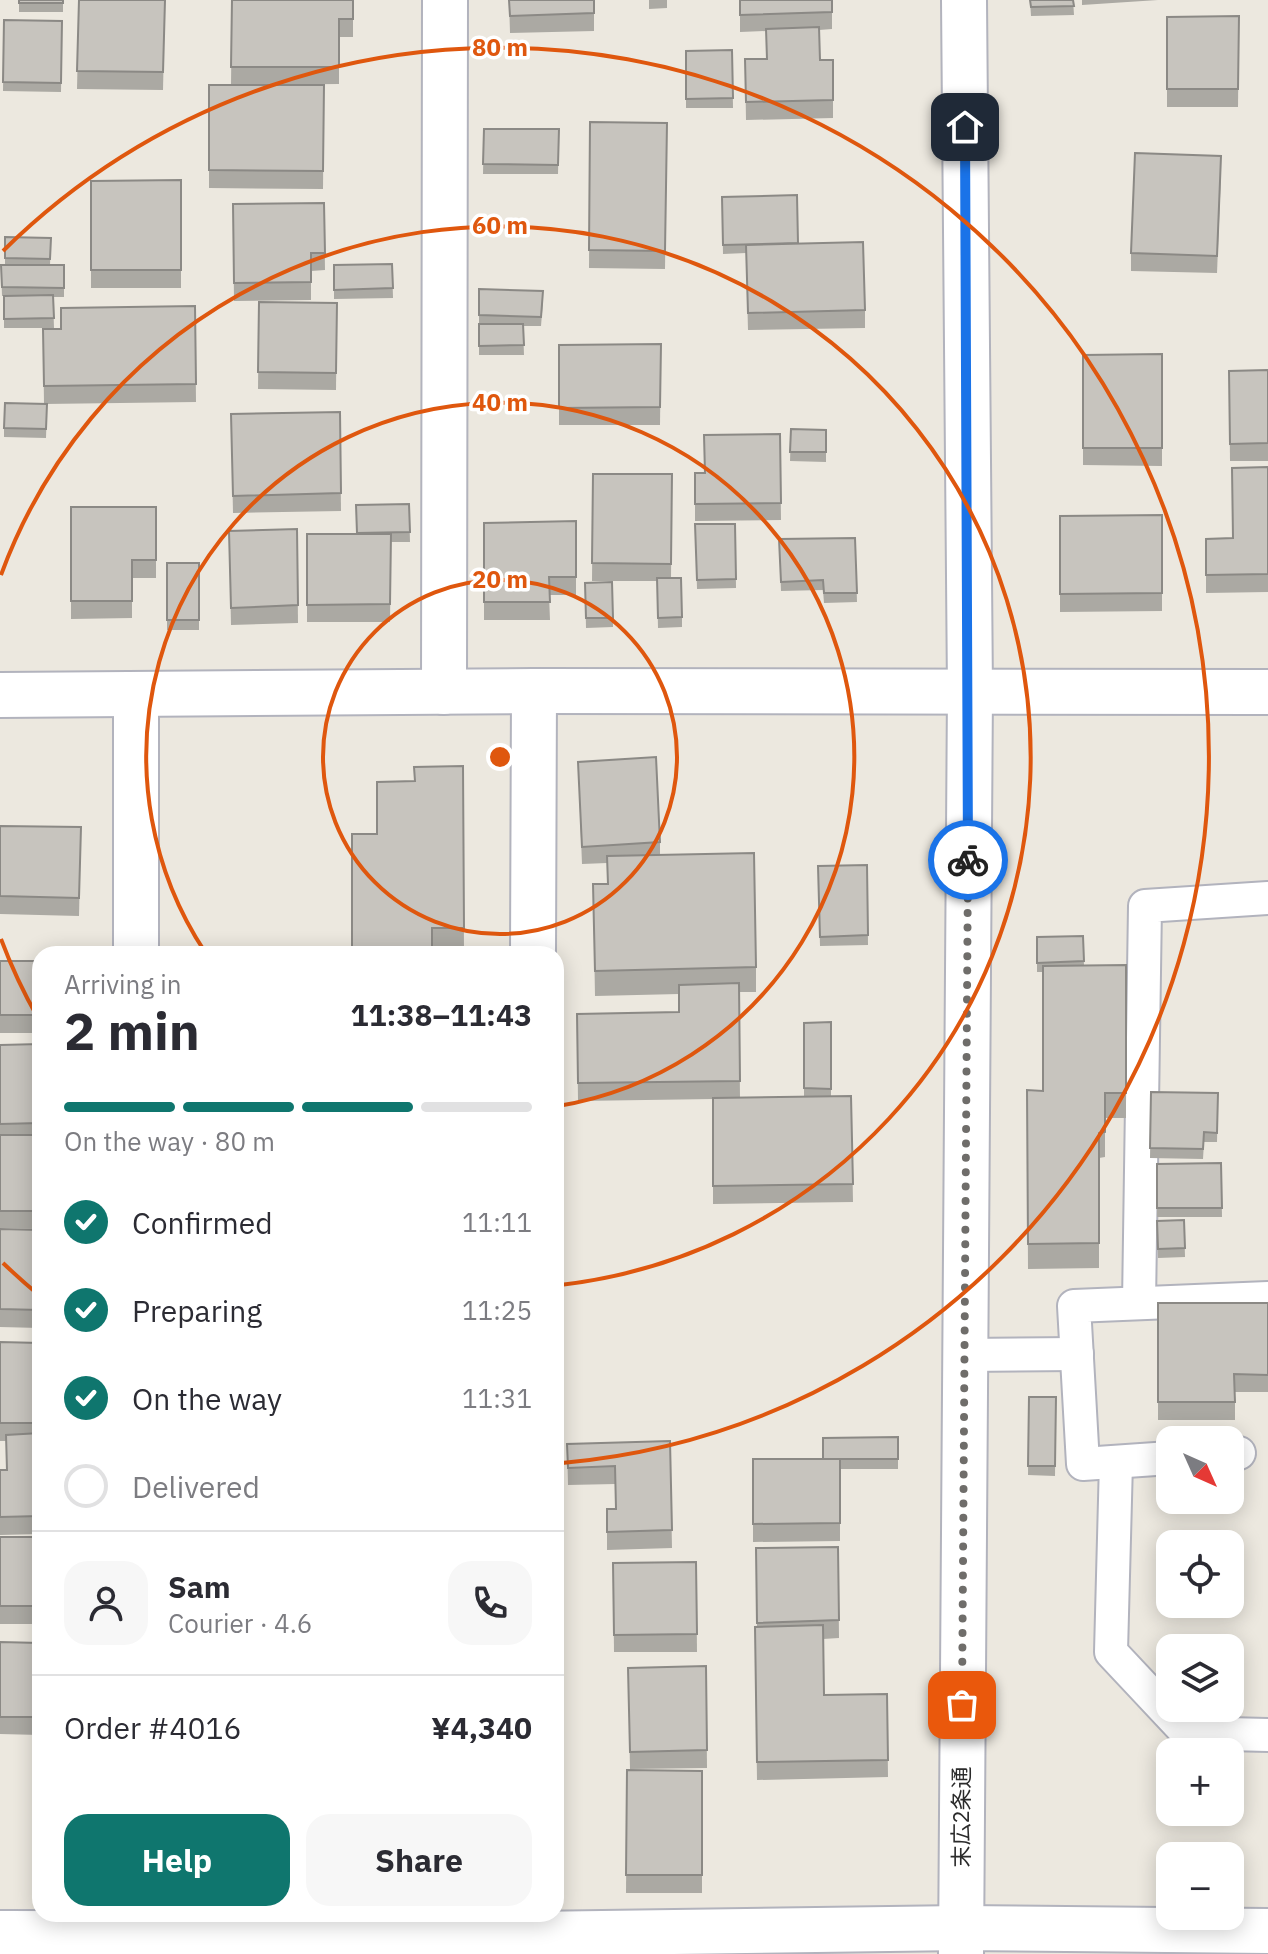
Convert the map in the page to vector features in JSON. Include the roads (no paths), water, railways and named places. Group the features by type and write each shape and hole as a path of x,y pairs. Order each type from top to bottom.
{"street":[{"path":"444,692 445,0"},
{"name":"末広2条通","path":"961,1941 970,691 964,0"},
{"path":"533,946 534,691"},
{"path":"0,695 534,691 1268,692"},
{"path":"136,695 136,946"},
{"path":"0,1933 138,1923 530,1924 961,1941 1268,1931"}],"lane":[{"path":"1139,1303 1145,906 1268,898"},
{"path":"1156,1459 1083,1464 1074,1306 1268,1298"},
{"path":"964,1355 1077,1354"},
{"path":"1116,1462 1111,1652 1187,1733 1268,1735"}]}
